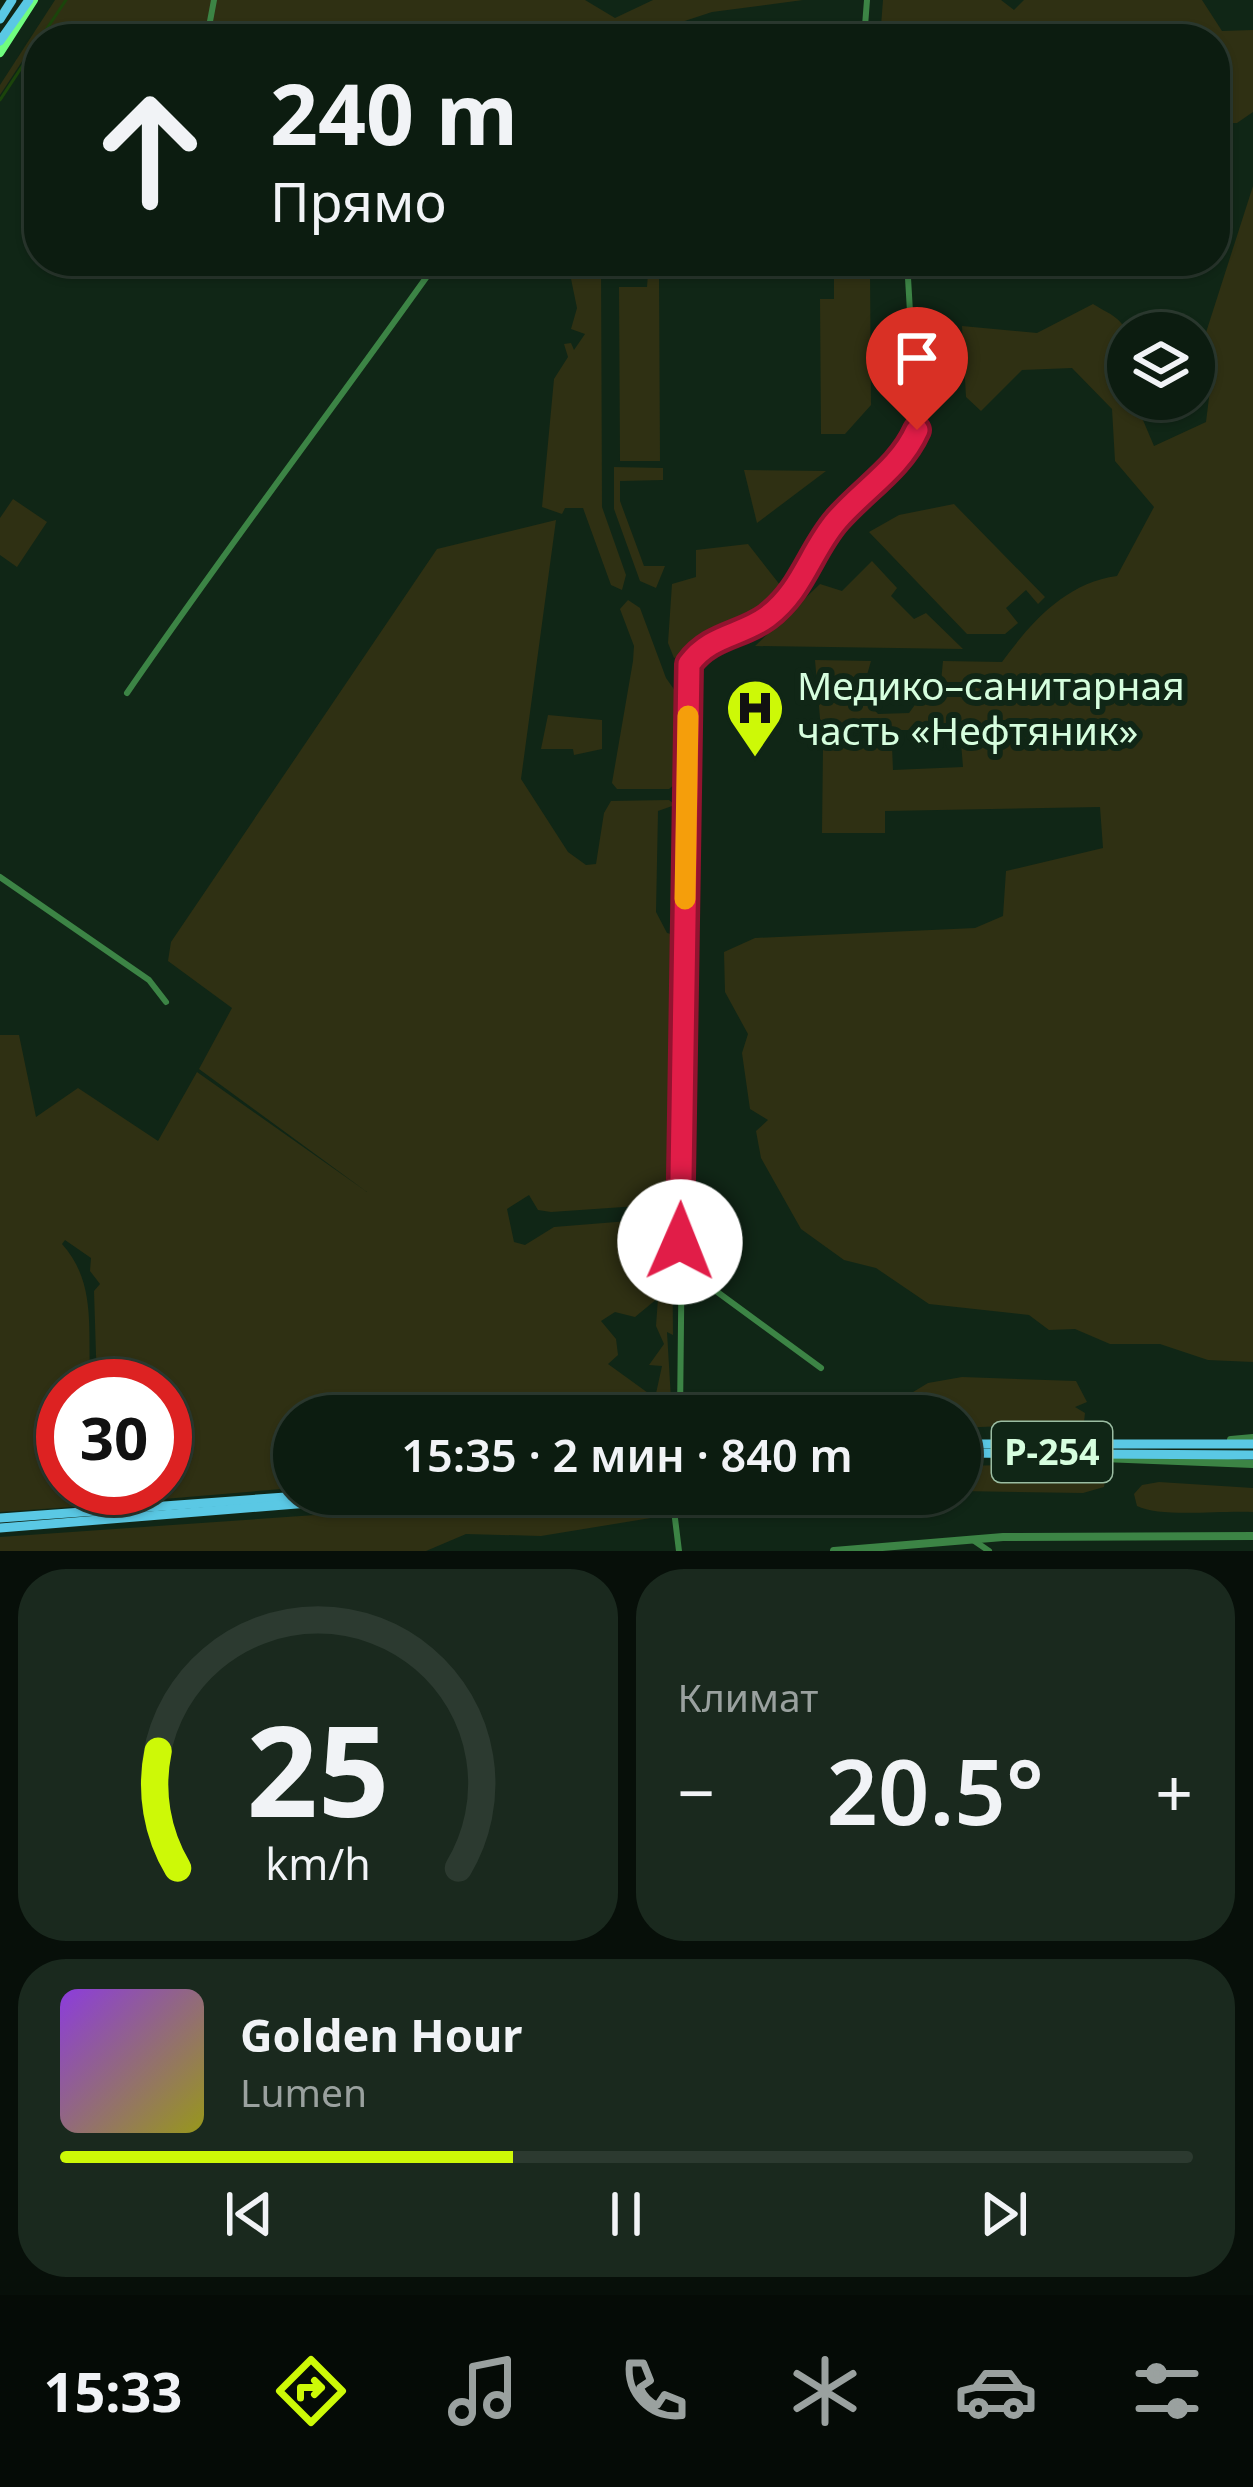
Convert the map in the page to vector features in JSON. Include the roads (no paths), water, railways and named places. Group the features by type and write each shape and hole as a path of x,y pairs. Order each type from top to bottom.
{"highway":[{"path":"0,19 10,0"},
{"path":"0,41 31,0"},
{"name":"Р-254","path":"981,1444 1253,1441"},
{"name":"Р-254","path":"981,1453 1253,1455"},
{"path":"0,1518 273,1498"},
{"path":"0,1528 273,1506"}],"main road":[{"path":"0,10 10,0"},
{"path":"0,53 31,0"}],"street":[{"path":"127,693 244,523 290,470 427,276"},
{"path":"680,1395 688,670 709,642 755,625 797,591 835,523 907,452 917,430 908,276"},
{"path":"0,877 149,980 166,1002"},
{"path":"680,1275 701,1280 820,1368"},
{"path":"1047,1452 1104,1462 1253,1464"},
{"path":"675,1515 679,1551"},
{"path":"834,1551 973,1540 1253,1536"},
{"path":"973,1540 989,1551"}],"waterway":[{"path":"50,24 66,0"},
{"path":"0,100 24,64"}],"place":[{"name":"Медико–санитарная часть «Нефтяник»","path":"755,759"}]}
